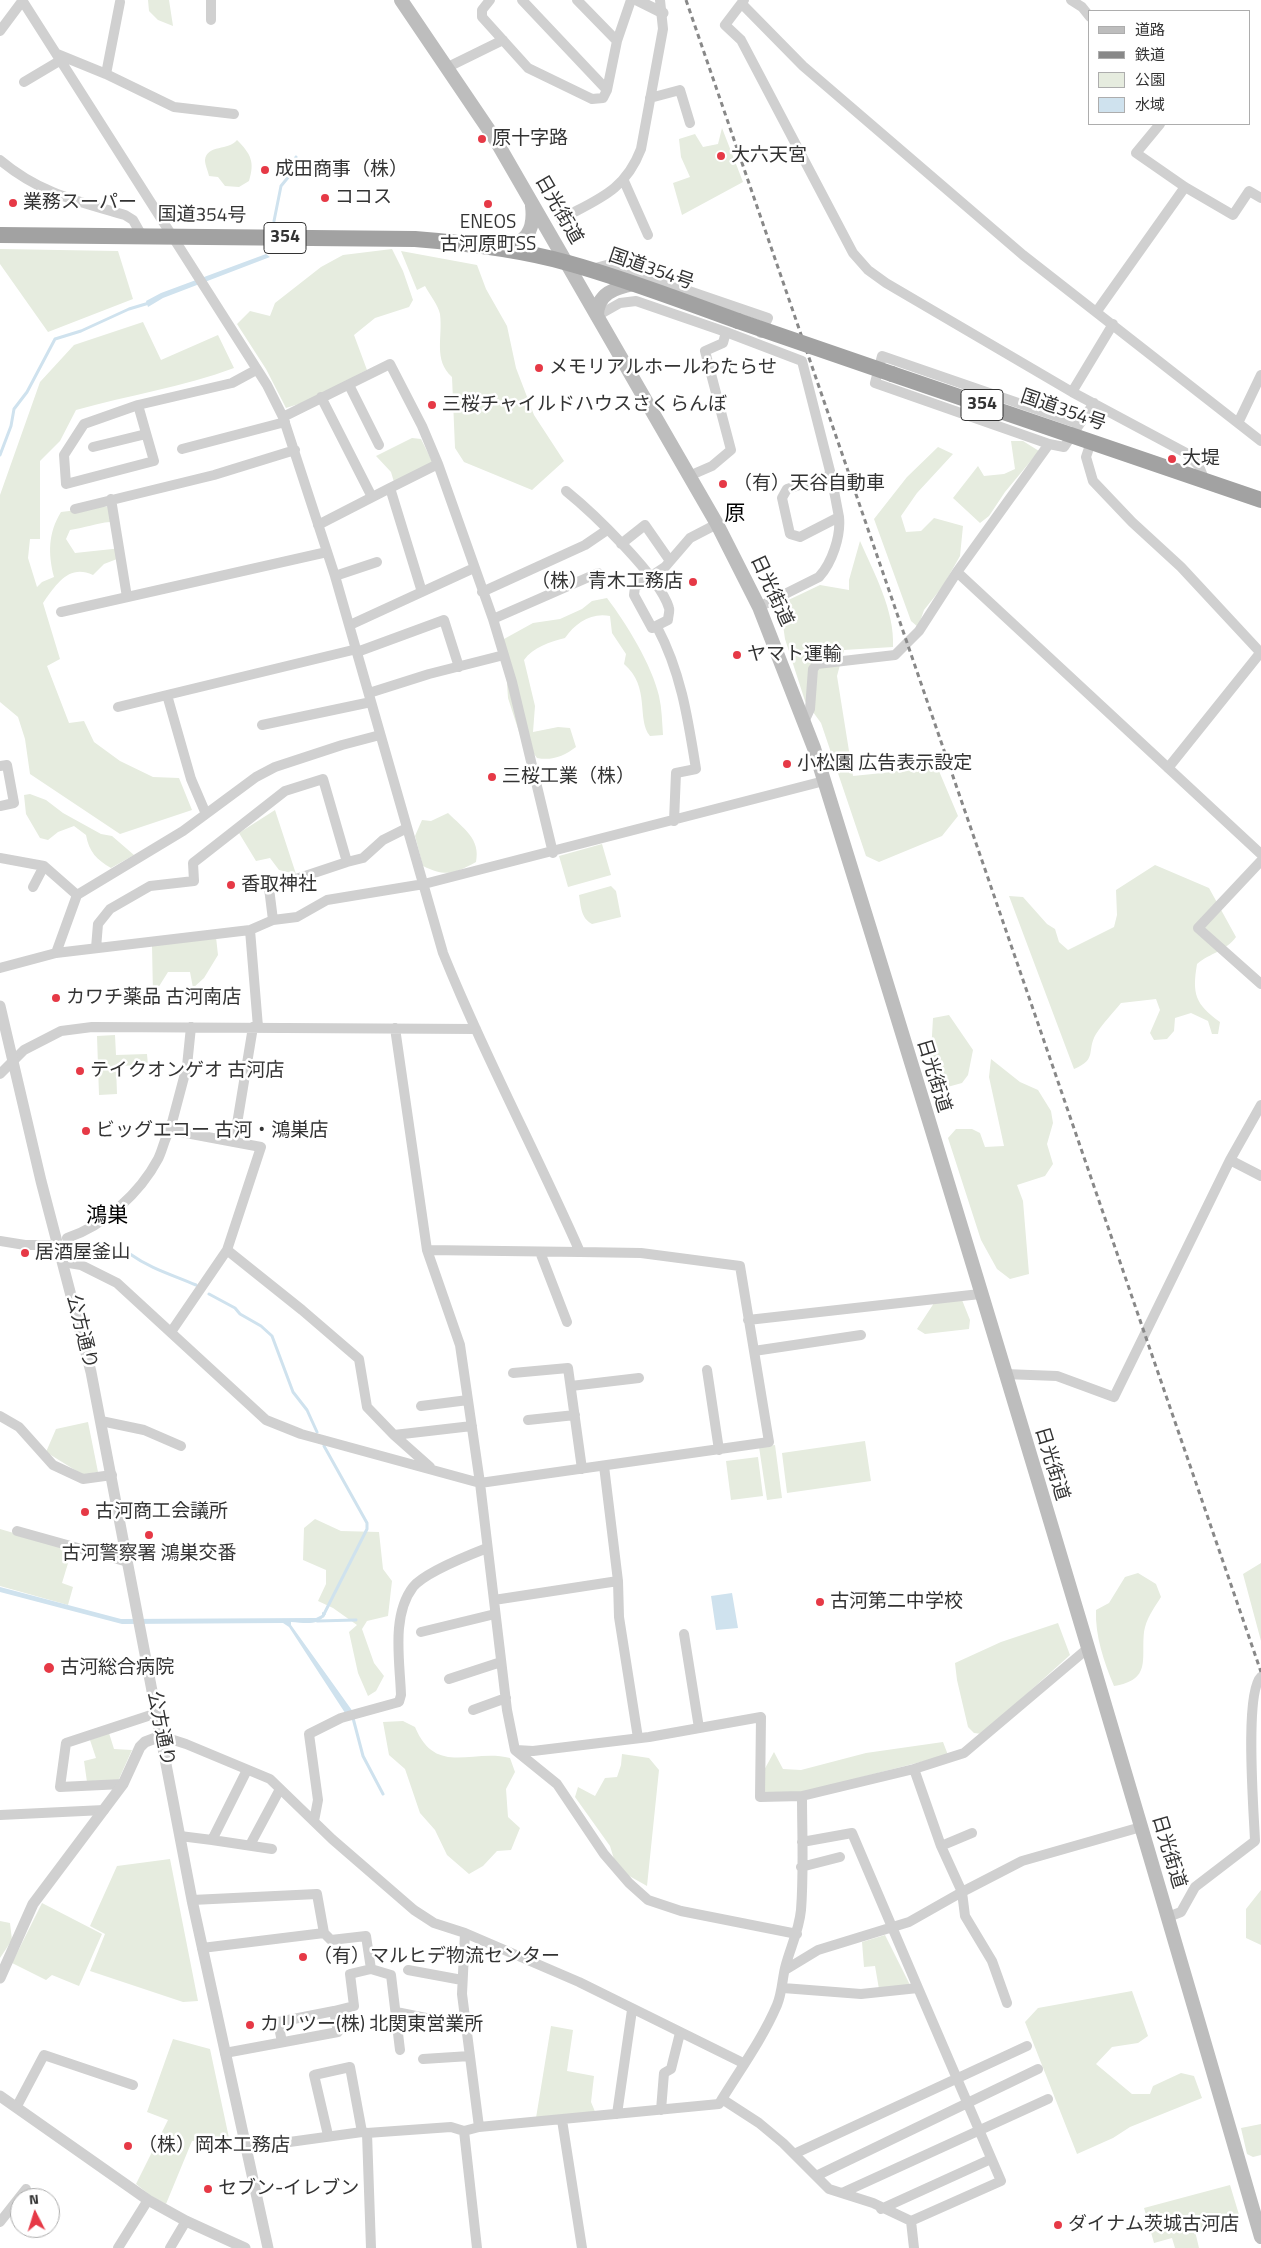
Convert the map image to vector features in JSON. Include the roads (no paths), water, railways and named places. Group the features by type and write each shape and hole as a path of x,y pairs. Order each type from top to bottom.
{"highway":[{"name":"国道354号","path":"0,235 415,239 496,248 567,263 634,284 732,326 1076,430 1091,442 1261,500"}],"main road":[{"name":"日光街道","path":"401,0 448,67 532,200 717,524 759,607 804,722 824,781 1141,1827 1261,2237"},
{"path":"496,248 512,246 527,236 534,223 532,200"},
{"path":"597,316 600,301 606,294 620,287 634,284"}],"street":[{"path":"0,31 22,0 267,385 284,420 350,625 443,953 476,1030 555,1193 580,1252"},
{"path":"211,0 211,20"},
{"path":"490,0 482,10 482,17 528,68 592,99 603,98 607,90 617,41 631,0"},
{"path":"522,0 607,90"},
{"path":"577,0 617,41"},
{"path":"637,0 663,13"},
{"path":"561,219 615,190 624,180 641,149 664,29 660,0"},
{"path":"1071,0 1088,15"},
{"path":"106,74 120,2"},
{"path":"1205,481 1200,466 1186,452 1072,392 886,283 868,270 853,253 741,40 725,25 743,2 810,72 1023,255 1261,441"},
{"path":"448,67 503,40"},
{"path":"59,57 106,74 174,107 234,114"},
{"path":"24,82 59,57"},
{"path":"650,98 680,90 690,123"},
{"path":"1159,125 1136,153 1185,187 1233,215 1250,191 1261,198"},
{"path":"0,160 14,172 43,190 125,215 133,220 142,236"},
{"path":"624,180 648,235"},
{"path":"1096,311 1185,187"},
{"path":"589,270 610,264 768,318 756,344"},
{"path":"597,316 620,303 630,300 732,326 756,344 802,361 830,475 840,529 826,570 819,577 759,607"},
{"path":"1072,392 1113,324"},
{"path":"689,476 712,466 731,450 705,351 723,342 732,326"},
{"path":"1076,430 882,356 875,383 1049,444 1064,447 1076,430 1094,403"},
{"path":"182,449 284,420 321,397 390,364 422,426 438,464 493,619 504,655 553,853"},
{"path":"138,405 154,461 66,484 64,455 84,424 138,405 232,383 256,370"},
{"path":"1238,423 1261,375"},
{"path":"349,385 379,445"},
{"path":"321,397 372,497"},
{"path":"93,448 146,434"},
{"path":"1091,442 1086,457 1093,481 1132,522 1180,567 1261,652 1168,768"},
{"path":"804,722 810,709 813,669 817,664 895,655 919,631 957,572 1049,444"},
{"path":"75,509 214,475 295,450"},
{"path":"318,525 438,464"},
{"path":"830,475 787,489 782,498 790,534 800,537 839,517"},
{"path":"390,488 422,592"},
{"path":"566,491 589,510 622,544 650,577 670,609 668,620 652,628 634,595 635,587 650,577 666,567 690,538 717,524"},
{"path":"111,499 127,597"},
{"path":"622,544 645,525 670,561"},
{"path":"482,592 585,545 607,530"},
{"path":"61,612 327,552"},
{"path":"335,576 377,562"},
{"path":"350,625 474,568"},
{"path":"957,572 1261,854"},
{"path":"493,619 598,573"},
{"path":"118,707 357,651 444,620 459,667"},
{"path":"657,627 670,651 686,704 696,769 676,773 674,821"},
{"path":"262,725 370,698 459,667 504,655"},
{"path":"167,695 191,779 206,814"},
{"path":"56,953 77,895 183,831 275,767 342,744 380,735"},
{"path":"0,766 7,764 14,802 0,806"},
{"path":"96,948 95,936 98,924 110,909 150,886 194,881 192,863 285,791 323,779 347,862"},
{"path":"0,968 56,953 250,930 273,920 297,917 327,900 424,884 553,853 824,781"},
{"path":"273,920 269,888 363,858 383,840 407,828"},
{"path":"0,858 44,866 77,895"},
{"path":"1261,861 1198,928 1261,984"},
{"path":"33,888 44,866"},
{"path":"234,1142 255,1027 250,930"},
{"name":"公方通り","path":"0,1006 63,1242 63,1262 91,1372 112,1475 192,1900 268,2248"},
{"path":"0,1074 24,1050 61,1031 92,1027 476,1030"},
{"path":"0,1241 25,1245 63,1242 82,1234 102,1222 135,1189 159,1158 170,1130 187,1066 191,1027"},
{"path":"395,1028 427,1250 460,1345 480,1483 494,1614 515,1750 557,1784 604,1854 629,1883 648,1900 681,1911 797,1934"},
{"path":"1004,1374 1057,1376 1114,1397 1230,1160 1261,1105"},
{"path":"170,1130 261,1147 227,1250 171,1332"},
{"path":"1230,1160 1261,1176"},
{"path":"227,1250 359,1359 367,1407 394,1436 432,1470"},
{"path":"63,1262 81,1265 117,1283 266,1420 300,1434 480,1483 769,1442 740,1266 640,1254 427,1250"},
{"path":"540,1252 567,1322"},
{"path":"748,1320 980,1294"},
{"path":"754,1351 862,1336"},
{"path":"513,1373 568,1368 582,1469"},
{"path":"707,1370 719,1450"},
{"path":"571,1386 639,1378"},
{"path":"421,1406 468,1400"},
{"path":"528,1420 574,1414"},
{"path":"0,1416 19,1427 53,1465 83,1479 112,1475"},
{"path":"101,1421 144,1430 181,1446"},
{"path":"394,1436 472,1426"},
{"path":"604,1466 618,1581 619,1617 638,1738"},
{"path":"17,1531 128,1562"},
{"path":"314,1820 318,1800 309,1734 340,1718 399,1702 401,1696 399,1632 404,1602 414,1585 451,1562 487,1548"},
{"path":"494,1600 618,1581"},
{"path":"421,1632 494,1614"},
{"path":"684,1634 699,1728"},
{"path":"515,1750 533,1751 638,1738 761,1717 760,1797 802,1796 914,1769 964,1754 1087,1649"},
{"path":"450,1680 501,1662"},
{"path":"1168,1917 1181,1912 1195,1887 1255,1841 1251,1709 1257,1682 1261,1677"},
{"path":"473,1710 506,1698"},
{"path":"122,1784 60,1787 66,1743 157,1713"},
{"path":"0,1978 33,1904 122,1784 140,1747 144,1742 162,1736 270,1779 332,1839 414,1910 434,1923 465,1933 579,1982 632,2010 743,2063"},
{"path":"914,1769 941,1846 962,1892 965,1916 992,1961 1007,2003"},
{"path":"212,1840 247,1770"},
{"path":"250,1845 280,1789"},
{"path":"246,2148 328,2135 451,2127 464,2131 478,2127 720,2104 743,2063 757,2044 777,2005 783,1988 785,1970 797,1934 801,1910 802,1796"},
{"path":"0,1815 104,1810"},
{"path":"785,1970 818,1950 909,1922 1022,1861 1141,1827"},
{"path":"722,2099 759,2123 829,2189 882,2208 911,2221 1001,2181 852,1833 802,1842"},
{"path":"941,1846 972,1833"},
{"path":"180,1836 272,1849"},
{"path":"801,1867 840,1857"},
{"path":"192,1900 317,1894 324,1933 331,1940 366,1936 371,1969"},
{"path":"202,1948 324,1933"},
{"path":"465,1933 462,1980 478,2127"},
{"path":"282,2042 278,2022 354,2006 350,1974 371,1969 391,1975 400,2050"},
{"path":"408,1970 462,1980"},
{"path":"783,1988 861,1994 918,1988"},
{"path":"617,2114 632,2010"},
{"path":"224,2053 338,2032 334,2011"},
{"path":"396,2012 466,2026"},
{"path":"661,2110 664,2073 671,2069 680,2033"},
{"path":"794,2154 1027,2046"},
{"path":"17,2106 44,2055 133,2085"},
{"path":"423,2059 470,2056"},
{"path":"328,2135 314,2075 350,2067 365,2133 371,2248"},
{"path":"816,2176 1038,2069"},
{"path":"0,2096 17,2106 148,2200 186,2221 245,2248"},
{"path":"842,2193 1048,2099"},
{"path":"562,2120 582,2248"},
{"path":"464,2131 477,2248"},
{"path":"882,2208 991,2159"},
{"path":"118,2248 148,2200"},
{"path":"0,2222 10,2209"},
{"path":"170,2248 186,2221"},
{"path":"911,2221 914,2248"}],"water":[{"path":"266,254 270,257 163,298 148,307 146,301 161,293"},
{"path":"0,1587 121,1619 316,1618 322,1615 322,1612 326,1614 315,1622 291,1622 291,1625 356,1716 349,1719 289,1627 283,1623 122,1624 0,1592"},
{"path":"732,1593 738,1628 716,1630 711,1596"}],"waterway":[{"path":"274,221 281,186 294,170 296,157"},
{"path":"0,455 11,426 14,409 27,392 55,339 81,331 129,309 149,303"},
{"path":"130,1254 154,1268 196,1285"},
{"path":"209,1294 235,1308 240,1314 261,1326 272,1336 293,1392 307,1410 317,1432"},
{"path":"323,1616 367,1529 367,1523 324,1446"},
{"path":"317,1621 356,1620"},
{"path":"353,1718 363,1756 383,1794"}],"railway":[{"path":"686,0 1261,1672"}],"place":[{"name":"原十字路","path":"482,139"},
{"name":"大六天宮","path":"721,156"},
{"name":"成田商事（株）","path":"265,170"},
{"name":"ココス","path":"325,198"},
{"name":"業務スーパー","path":"13,203"},
{"name":"ENEOS 古河原町SS","path":"488,204"},
{"name":"メモリアルホールわたらせ","path":"539,368"},
{"name":"三桜チャイルドハウスさくらんぼ","path":"432,405"},
{"name":"大堤","path":"1172,459"},
{"name":"（有）天谷自動車","path":"723,484"},
{"name":"（株）青木工務店","path":"693,582"},
{"name":"ヤマト運輸","path":"737,655"},
{"name":"小松園 広告表示設定","path":"787,764"},
{"name":"三桜工業（株）","path":"492,777"},
{"name":"香取神社","path":"231,885"},
{"name":"カワチ薬品 古河南店","path":"56,998"},
{"name":"テイクオンゲオ 古河店","path":"80,1071"},
{"name":"ビッグエコー 古河・鴻巣店","path":"86,1131"},
{"name":"居酒屋釜山","path":"25,1253"},
{"name":"古河商工会議所","path":"85,1512"},
{"name":"古河警察署 鴻巣交番","path":"149,1535"},
{"name":"古河第二中学校","path":"820,1602"},
{"name":"古河総合病院","path":"49,1668"},
{"name":"（有）マルヒデ物流センター","path":"303,1957"},
{"name":"カリツー(株) 北関東営業所","path":"250,2025"},
{"name":"（株）岡本工務店","path":"128,2146"},
{"name":"セブン-イレブン","path":"208,2189"},
{"name":"ダイナム茨城古河店","path":"1058,2225"}],"district":[{"name":"原","path":"735,515"},
{"name":"鴻巣","path":"107,1217"}]}
